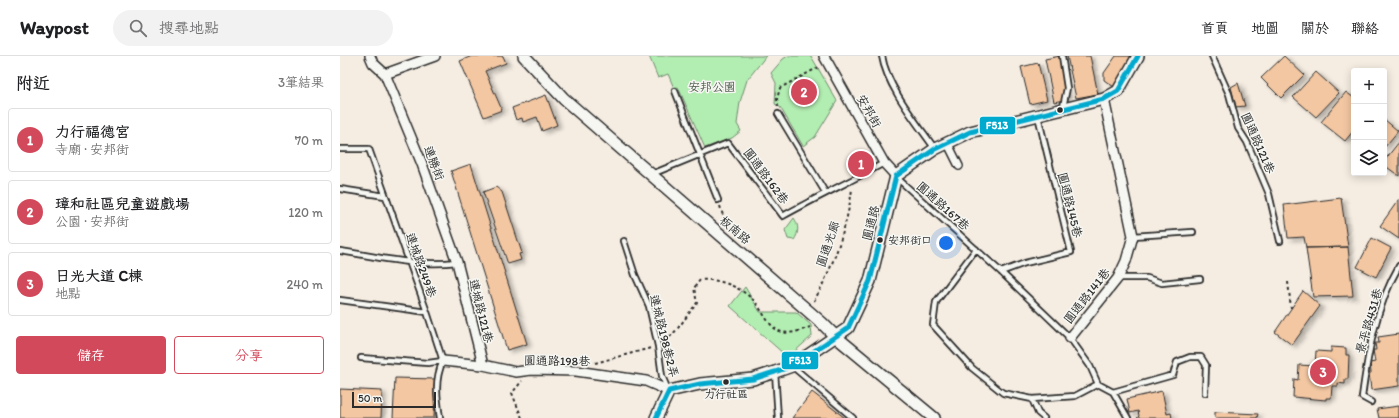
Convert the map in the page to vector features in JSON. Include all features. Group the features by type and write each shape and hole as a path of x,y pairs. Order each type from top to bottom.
{"street":[{"name":"連勝街","path":"370,56 373,64 386,74 422,164 457,262"},
{"path":"386,74 435,56"},
{"name":"板南路","path":"524,56 564,99 650,175 732,243 835,336 934,418"},
{"path":"896,176 935,149 970,132 1104,99 1118,91 1138,56"},
{"name":"安邦街","path":"826,59 884,162 896,176"},
{"name":"圓通路141巷","path":"1070,338 1118,278 1126,261 1133,236 1104,99"},
{"path":"947,142 959,166"},
{"name":"圓通路","path":"669,391 700,384 753,379 775,372 792,366 848,328 870,281 896,176"},
{"name":"連城路121巷","path":"457,262 482,365"},
{"name":"圓通路198巷","path":"443,361 482,365 516,372 531,370 576,371 646,381 669,391"},
{"path":"656,418 669,391"}],"lane":[{"path":"882,56 883,64 905,107 935,149"},
{"path":"1062,56 1067,88 1063,110"},
{"name":"圓通路121巷","path":"1212,56 1229,94 1238,128 1247,142 1268,194 1280,240"},
{"path":"675,91 702,155 718,200"},
{"path":"778,114 825,192"},
{"name":"圓通路145巷","path":"1001,272 1025,263 1071,252 1038,116"},
{"name":"圓通路162巷","path":"650,175 702,155 728,143 783,216 825,192 854,180 884,162"},
{"name":"連城路249巷","path":"340,149 369,149 443,361"},
{"name":"圓通路167巷","path":"896,176 1001,272 1070,338"},
{"path":"340,189 385,196"},
{"path":"1133,236 1193,232"},
{"name":"連城路198巷2弄","path":"624,241 635,275 649,306 658,346 662,376 669,391"},
{"path":"976,250 936,302 933,325 972,368 1003,393 1032,399 1075,396 1098,384 1113,392 1127,418"},
{"path":"340,251 409,263 435,265 457,262"},
{"name":"景平路431巷","path":"1371,402 1362,397 1371,341 1391,280 1399,266"},
{"path":"1118,278 1147,278 1162,283 1200,279"},
{"path":"340,300 427,312"},
{"name":"圓通路141巷","path":"1070,338 1090,366 1098,384"},
{"path":"1113,392 1173,375 1177,362 1190,358 1201,357 1206,365 1205,393"},
{"path":"361,358 428,363 443,361"},
{"path":"440,418 437,400 437,373 443,361"},
{"path":"792,366 853,418"},
{"path":"775,372 778,418"},
{"path":"1032,399 1038,413 1044,418"}],"path":[{"path":"778,114 777,99 780,88 826,59"},
{"name":"圓通光廊","path":"808,311 824,282 840,241 850,209 854,180"},
{"path":"718,200 732,243"},
{"path":"576,371 611,358 658,346 681,326 685,317 696,303 694,288 700,280 718,281 744,292 756,304 764,317 778,330 795,332 822,323"},
{"path":"1288,282 1291,308"},
{"path":"522,418 512,393 531,370"}],"green space":[{"name":"安邦公園","path":"649,56 766,56 747,80 740,102 737,124 741,131 732,138 705,148 678,87 674,88 668,74 658,78"},
{"path":"788,56 811,56 837,101 815,137 803,146 780,107 775,104 776,83 771,73 783,59"},
{"path":"794,218 798,229 794,240 788,239 785,230"},
{"path":"745,287 760,312 796,312 811,325 812,336 794,352 785,355 730,306"}],"building":[{"path":"472,56 503,56 506,63 485,71 502,110 484,117 460,61"},
{"path":"1060,56 1068,99 1054,102 1045,59"},
{"path":"1067,56 1090,56 1098,94 1076,98"},
{"path":"1116,56 1139,56 1114,87 1104,80 1104,73"},
{"path":"1284,56 1304,75 1281,98 1261,78"},
{"path":"1038,63 1047,100 1030,104 1021,67"},
{"path":"1316,72 1339,93 1316,117 1293,97"},
{"path":"1238,83 1245,106 1236,107 1231,87"},
{"path":"1346,92 1351,96 1351,134 1345,141 1321,122"},
{"path":"546,95 557,125 542,131 537,117 523,122 522,118 516,120 512,108"},
{"path":"1387,122 1398,131 1387,144"},
{"path":"1399,142 1399,176 1387,167 1387,157"},
{"path":"471,164 527,344 507,350 451,171"},
{"path":"496,187 502,192 522,253 519,254 521,260 508,264 483,192"},
{"path":"1341,198 1348,247 1306,248 1304,237 1288,238 1284,205"},
{"path":"1399,199 1399,239 1380,226"},
{"path":"1372,238 1391,248 1376,277 1357,267"},
{"path":"1348,247 1353,296 1313,297 1306,248"},
{"path":"1303,291 1320,306 1292,345 1275,332"},
{"path":"1399,334 1399,386 1371,390 1369,373 1371,373 1370,363 1375,362 1373,350 1376,350 1375,343 1379,343 1378,337"},
{"path":"1331,347 1346,348 1346,355 1349,355 1348,379 1345,379 1345,384 1338,383 1338,386 1332,386 1331,398 1326,398 1326,400 1293,397 1294,379 1298,380 1299,365 1315,366 1316,351 1331,352"},
{"path":"395,378 435,379 434,418 393,418"},
{"path":"340,389 382,391 381,418 340,418"},
{"path":"1162,391 1167,414 1171,413 1172,418 1137,418 1139,416 1138,411 1130,413 1127,399"},
{"path":"812,392 845,418 792,418"},
{"path":"1399,406 1399,418 1379,418 1377,409"},
{"path":"1215,412 1258,414 1257,418 1215,418"}],"transit line":[{"name":"F513","path":"656,418 669,391 700,384 753,379 775,372 792,366 848,328 870,281 896,176 935,149 970,132 1104,99 1118,91 1138,56"}],"place":[{"name":"璋和社區兒童遊戲場","path":"804,92"},
{"name":"力行福德宮","path":"861,164"},
{"name":"安邦街口","path":"880,240"},
{"name":"日光大道 C棟","path":"1323,372"},
{"name":"力行社區","path":"726,382"}]}
